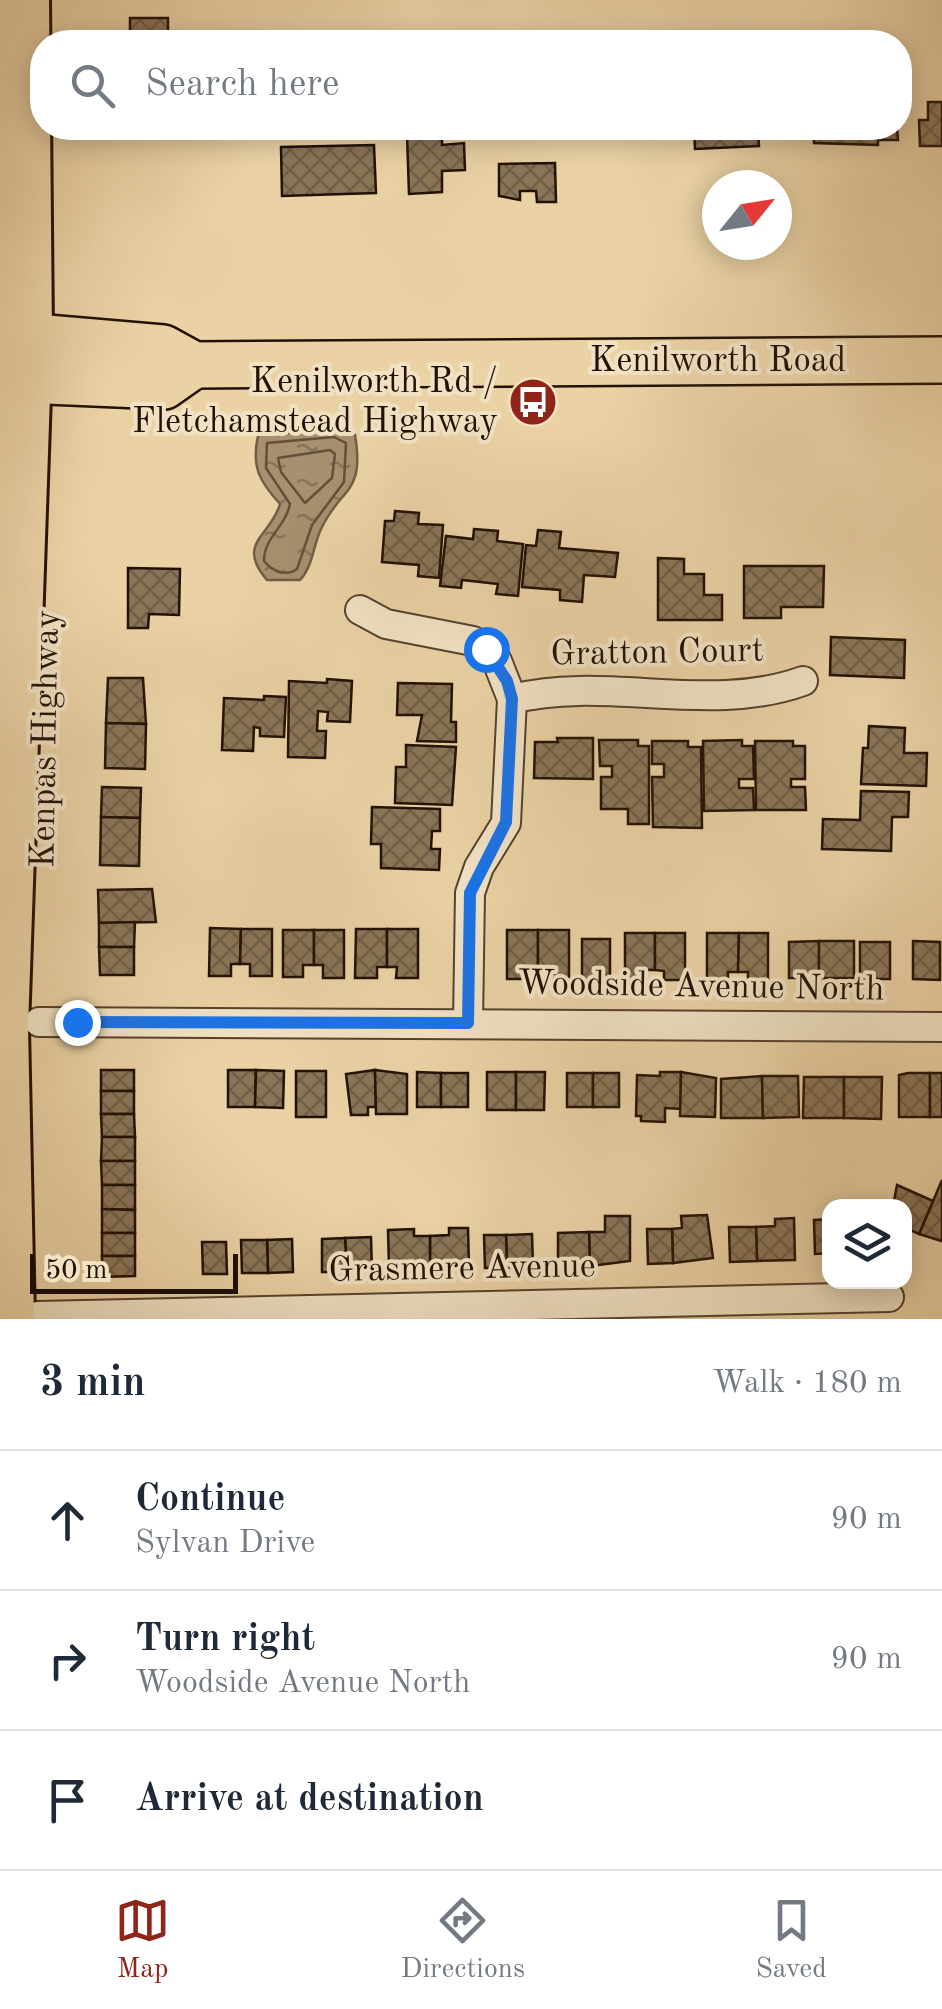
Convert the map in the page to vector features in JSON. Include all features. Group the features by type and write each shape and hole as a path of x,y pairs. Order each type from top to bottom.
{"highway":[{"path":"23,0 27,358"},
{"path":"57,0 57,30"},
{"path":"27,358 56,140"},
{"name":"Kenpas Highway","path":"27,358 13,1026 28,1318"}],"main road":[{"name":"Kenilworth Road","path":"27,358 164,386 194,365 942,360"}],"street":[{"path":"360,610 386,624 473,641 496,662 512,699 506,822 470,893 468,1023"},
{"name":"Gratton Court","path":"512,699 560,691 764,692 803,680"},
{"name":"Woodside Avenue North","path":"13,1026 468,1023 942,1027"},
{"name":"Grasmere Avenue","path":"28,1318 889,1298"}],"water":[{"path":"335,427 355,435 354,480 321,529 300,580 267,580 254,557 255,548 280,504 259,473 258,436 265,430 289,433"}],"building":[{"path":"130,18 168,18 168,30 130,30"},
{"path":"928,102 942,102 942,146 920,146 919,120 928,120"},
{"path":"407,140 442,140 442,145 464,143 465,170 442,171 442,192 409,194"},
{"path":"695,140 759,140 759,146 695,149"},
{"path":"814,140 878,140 878,145"},
{"path":"374,145 376,193 282,196 281,147"},
{"path":"555,163 556,202 537,202 536,191 520,191 520,200 499,196 499,164"},
{"path":"395,511 419,513 418,524 443,525 439,578 418,576 419,565 382,562 385,521 394,521"},
{"path":"474,529 498,531 497,541 523,544 518,596 496,594 498,584 462,580 461,588 440,586 446,536 473,539"},
{"path":"538,530 561,532 559,548 618,553 615,577 584,575 582,602 560,600 560,590 522,587 526,545 536,546"},
{"path":"658,558 684,559 684,574 704,574 704,595 722,595 722,620 658,620"},
{"path":"744,566 824,566 823,607 781,607 781,618 744,618"},
{"path":"128,568 180,569 179,615 149,614 148,628 128,628"},
{"path":"831,637 905,640 904,678 830,675"},
{"path":"108,678 143,678 146,724 106,723"},
{"path":"327,679 352,681 350,722 327,721 328,712 318,711 317,731 326,731 325,758 288,757 289,681 327,683"},
{"path":"398,683 452,684 451,722 456,722 456,742 417,741 422,715 397,715"},
{"path":"264,696 286,697 284,737 260,736 260,728 254,727 253,751 222,750 224,698 264,700"},
{"path":"106,723 146,724 145,769 105,768"},
{"path":"869,726 905,728 904,753 927,753 926,786 861,784"},
{"path":"557,738 593,738 593,779 534,778 535,742 558,742"},
{"path":"599,740 638,740 638,746 649,746 649,824 628,824 628,809 601,809 601,777 612,777 612,766 600,766"},
{"path":"742,740 742,746 753,746 754,779 739,779 739,788 753,788 754,810 704,811 703,741"},
{"path":"652,741 688,741 688,747 701,747 702,828 653,827 652,777 664,777 664,764 652,764"},
{"path":"755,741 793,741 793,746 805,746 805,779 791,779 791,787 805,787 806,810 756,810"},
{"path":"406,745 456,747 452,805 395,803 396,767 406,767"},
{"path":"102,787 141,788 140,818 101,817"},
{"path":"861,791 909,792 908,817 892,817 891,851 822,849 823,819 860,820"},
{"path":"372,807 440,809 440,831 432,831 431,849 440,849 439,870 381,868 381,844 371,844"},
{"path":"101,817 140,818 139,866 100,865"},
{"path":"152,889 156,922 99,923 98,890"},
{"path":"135,922 134,947 99,947 99,923"},
{"path":"210,928 241,929 240,964 231,964 231,976 209,976"},
{"path":"241,929 272,929 272,976 250,976 250,964 240,964"},
{"path":"356,929 387,929 387,967 377,967 377,978 355,978"},
{"path":"387,929 418,929 418,978 396,978 397,967 387,967"},
{"path":"283,930 314,930 314,965 303,965 303,977 283,977"},
{"path":"314,930 344,930 344,978 323,978 323,965 314,965"},
{"path":"507,930 538,930 538,967 529,967 529,979 507,979"},
{"path":"538,930 569,930 569,979 547,979 547,967 538,967"},
{"path":"625,933 655,933 655,970 646,970 646,980 625,980"},
{"path":"655,933 685,933 685,980 664,980 664,971 655,970"},
{"path":"707,933 739,933 738,972 728,972 728,980 707,980"},
{"path":"739,933 768,933 768,980 748,980 748,972 738,972"},
{"path":"582,939 610,939 610,978 582,979"},
{"path":"819,941 819,978 789,978 789,942"},
{"path":"819,941 854,941 854,978 819,978"},
{"path":"913,941 940,942 940,980 913,979"},
{"path":"860,942 890,942 890,979 860,979"},
{"path":"99,947 134,947 134,975 100,975"},
{"path":"101,1070 134,1070 134,1091 101,1091"},
{"path":"228,1070 256,1070 255,1107 228,1107"},
{"path":"256,1070 284,1071 283,1108 255,1107"},
{"path":"375,1070 376,1107 368,1107 368,1115 351,1115 346,1074"},
{"path":"375,1070 407,1074 407,1114 376,1114"},
{"path":"296,1071 326,1071 326,1117 296,1117"},
{"path":"417,1072 441,1073 441,1107 417,1107"},
{"path":"487,1072 516,1072 516,1110 487,1110"},
{"path":"516,1072 545,1072 544,1110 516,1110"},
{"path":"660,1072 681,1072 681,1109 665,1108 665,1122 641,1121 641,1116 636,1116 637,1075 660,1076"},
{"path":"681,1072 716,1078 715,1117 680,1116"},
{"path":"441,1073 468,1073 468,1107 441,1107"},
{"path":"567,1073 593,1073 593,1107 567,1107"},
{"path":"593,1073 619,1073 619,1107 593,1107"},
{"path":"930,1073 930,1117 899,1117 899,1075"},
{"path":"930,1073 942,1073 942,1117 930,1117"},
{"path":"762,1076 763,1118 721,1118 721,1079"},
{"path":"762,1076 798,1076 799,1117 763,1118"},
{"path":"804,1077 844,1077 844,1118 803,1118"},
{"path":"844,1077 882,1077 881,1119 844,1118"},
{"path":"101,1091 134,1091 134,1114 101,1114"},
{"path":"101,1114 134,1114 135,1137 102,1137"},
{"path":"102,1137 135,1137 135,1161 101,1161"},
{"path":"101,1161 135,1161 135,1185 102,1185"},
{"path":"942,1180 942,1238 941,1241 919,1234"},
{"path":"102,1185 135,1185 135,1210 102,1209"},
{"path":"897,1185 933,1201 919,1234 912,1231 912,1199 894,1199"},
{"path":"102,1209 135,1210 135,1233 102,1233"},
{"path":"707,1215 713,1258 673,1263 672,1229 682,1228 681,1216"},
{"path":"605,1216 630,1216 630,1261 590,1266 589,1232 605,1232"},
{"path":"794,1218 795,1260 757,1261 756,1227 775,1226 775,1219"},
{"path":"814,1220 822,1220 822,1254 815,1254"},
{"path":"729,1227 756,1227 757,1261 730,1262"},
{"path":"449,1228 468,1228 469,1266 430,1271 430,1236 449,1235"},
{"path":"414,1229 414,1236 430,1236 430,1271 389,1267 388,1230"},
{"path":"647,1229 672,1229 673,1263 648,1264"},
{"path":"589,1232 590,1266 558,1267 558,1233"},
{"path":"102,1233 135,1233 135,1256 102,1256"},
{"path":"532,1234 533,1267 507,1268 506,1235"},
{"path":"484,1235 506,1235 507,1268 485,1268"},
{"path":"371,1237 372,1271 347,1272 345,1238"},
{"path":"345,1238 347,1272 322,1272 322,1239"},
{"path":"292,1239 293,1272 268,1273 267,1240"},
{"path":"241,1240 267,1240 268,1273 242,1273"},
{"path":"202,1242 226,1242 227,1274 203,1274"},
{"path":"102,1256 135,1256 135,1276 102,1277"}],"place":[{"name":"Kenilworth Rd / Fletchamstead Highway","path":"533,402"}],"route":[{"path":"77,1022 468,1023 470,893 479,867 501,836 507,806 512,699 507,681 486,649"}]}
